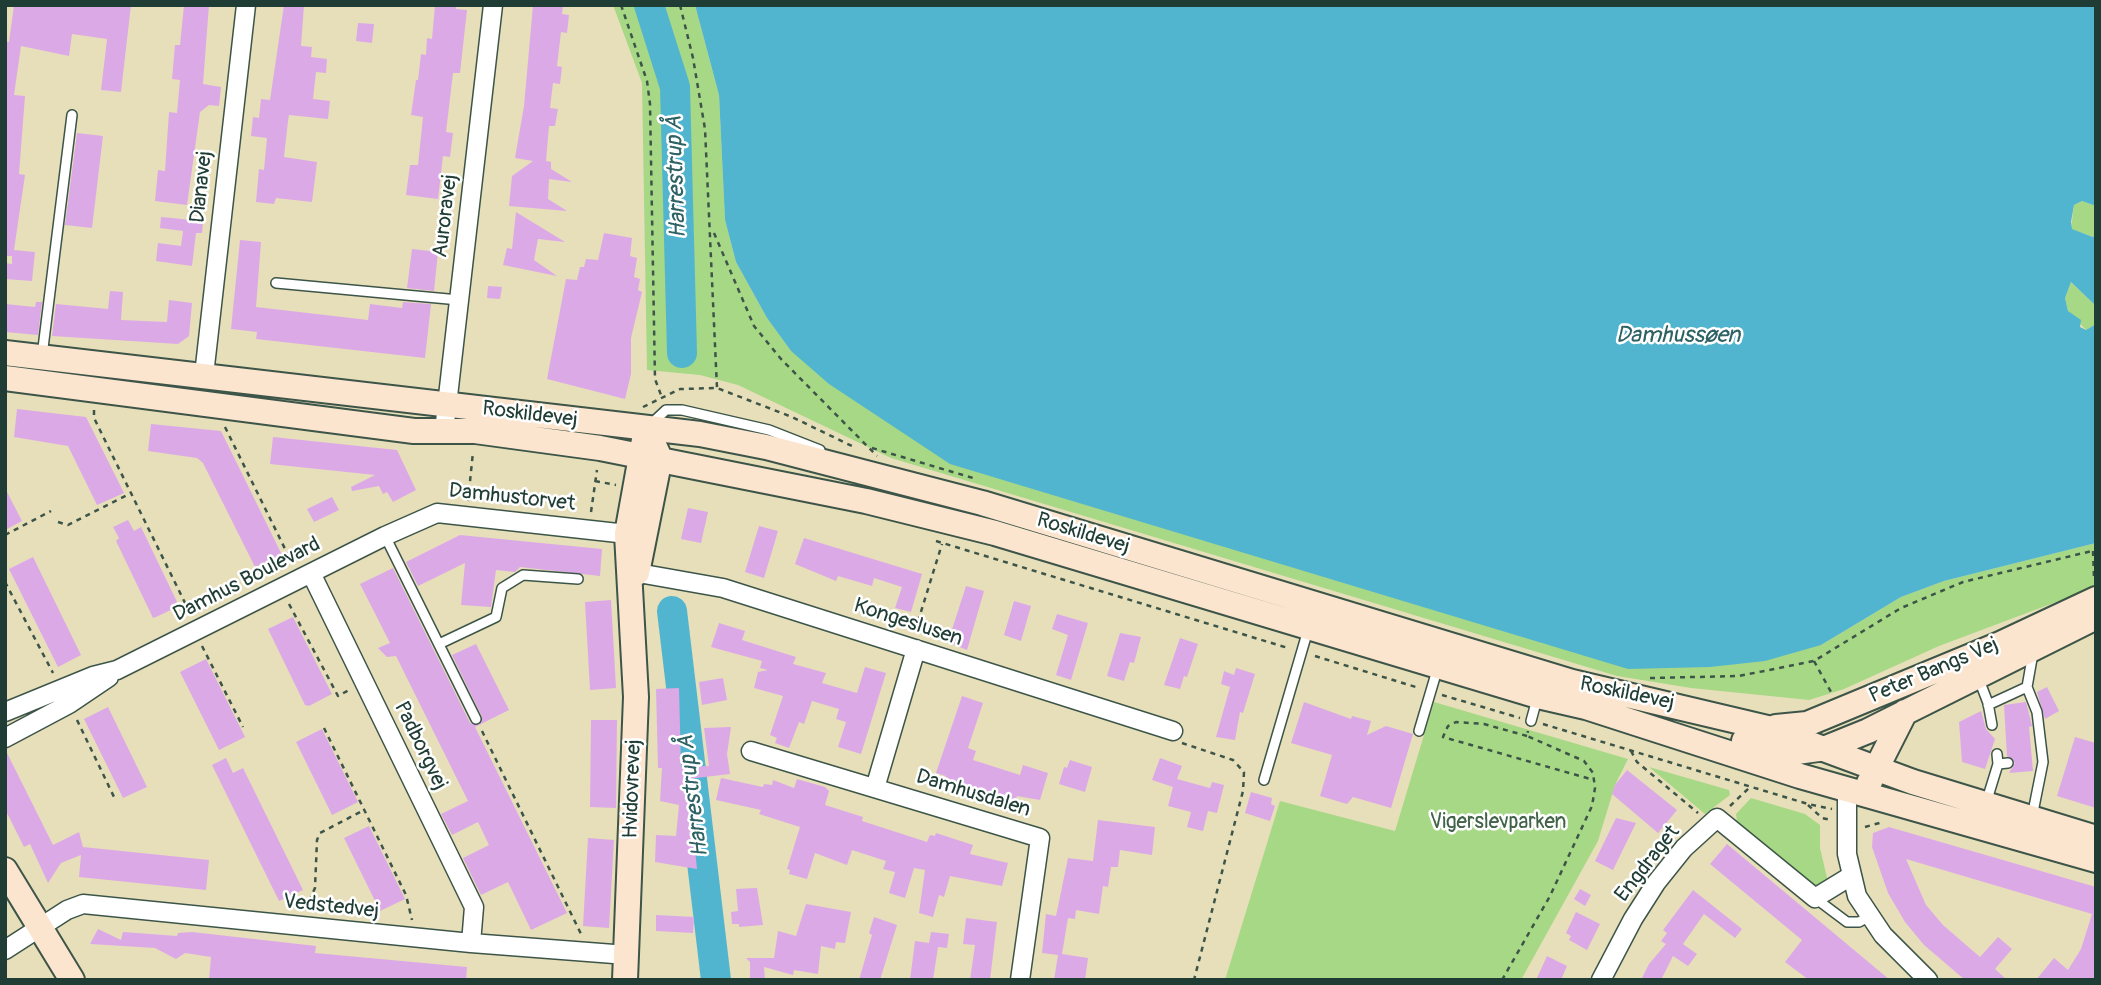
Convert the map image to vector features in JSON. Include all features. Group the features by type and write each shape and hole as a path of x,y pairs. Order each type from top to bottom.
{"main road":[{"name":"Roskildevej","path":"5,353 700,434 881,468 1572,682 1767,728 1826,748"},
{"name":"Roskildevej","path":"5,378 223,404 414,432 475,431 650,456 854,498 968,526 1309,625 1538,696 1586,707 1853,797 2096,860"},
{"path":"647,429 650,456"},
{"name":"Hvidovrevej","path":"632,571 627,534 650,456"},
{"name":"Hvidovrevej","path":"625,980 636,697 632,571 650,456"},
{"name":"Peter Bangs Vej","path":"1767,728 1807,724 1942,668 2096,599"},
{"name":"Peter Bangs Vej","path":"1586,707 1673,723 1789,753 1852,747 1905,712 2096,617"},
{"path":"1853,797 1852,747 1860,720 1942,668"},
{"path":"1853,797 1877,769 1905,712"},
{"path":"1852,747 1877,769 2096,838"},
{"path":"5,870 72,980"}],"street":[{"name":"Dianavej","path":"204,375 246,5"},
{"name":"Auroravej","path":"444,431 494,5"},
{"name":"Damhustorvet","path":"391,533 437,513 627,534"},
{"name":"Damhus Boulevard","path":"5,738 65,696 391,533"},
{"name":"Kongeslusen","path":"632,571 723,589 1173,730"},
{"name":"Padborgvej","path":"305,575 364,683 474,907 471,943"},
{"path":"875,788 913,648"},
{"name":"Damhus Boulevard","path":"5,712 65,696"},
{"name":"Damhusdalen","path":"751,751 1040,838 1020,980"},
{"path":"1853,797 1847,855 1857,895 1883,935 1928,980"},
{"path":"1714,821 1815,898 1851,876"},
{"name":"Engdraget","path":"1601,980 1633,919 1656,883 1684,848 1714,821"},
{"name":"Vedstedvej","path":"5,950 38,928 83,904 471,943 627,955"}],"lane":[{"path":"42,357 72,115"},
{"path":"276,283 459,300"},
{"path":"391,533 439,644 476,719"},
{"path":"439,644 496,617 502,588 523,575 578,579"},
{"path":"1264,780 1309,625"},
{"path":"2032,818 2043,762 2037,712 2027,687 2034,648"},
{"path":"1419,732 1438,665"},
{"path":"1977,675 1989,705 1992,724"},
{"path":"1989,705 2027,687"},
{"path":"1531,721 1538,696"},
{"path":"1985,805 1997,759 2008,763"},
{"path":"2032,762 2043,762"},
{"path":"1815,898 1847,922 1860,922 1870,916"}],"path":[{"path":"621,5 647,81 650,104 655,379 662,396 686,387 717,388 792,417 881,468"},
{"path":"680,5 693,58 705,129 712,230 717,388"},
{"path":"712,230 754,326 782,359 872,447 980,480"},
{"path":"94,387 94,418 243,727"},
{"path":"223,404 225,428 305,575"},
{"path":"467,517 475,431"},
{"path":"588,529 597,470"},
{"path":"595,481 619,486"},
{"path":"58,522 68,525 131,493"},
{"path":"5,536 51,511"},
{"path":"930,539 1808,804"},
{"path":"913,648 942,543"},
{"path":"1642,677 1739,676 1814,662 1901,608 1963,582 2094,551 2093,575 2096,582"},
{"path":"5,582 115,799"},
{"path":"280,588 338,696 364,683"},
{"path":"476,719 591,952"},
{"path":"1527,736 1531,721"},
{"path":"1503,980 1576,841 1591,806 1594,780 1593,773 1584,761 1527,736 1484,724 1456,722 1448,726 1443,737 1594,780"},
{"path":"324,728 411,907 410,937"},
{"path":"1173,730 1182,743 1233,760 1244,772 1243,791 1194,980"},
{"path":"1631,751 1637,762 1714,821 1750,787"},
{"path":"300,926 308,897 314,888 317,840 320,833 364,810"}],"green space":[{"path":"613,5 695,5 719,95 725,220 736,262 767,318 791,351 1821,645 1901,597 1944,581 2096,543 2096,587 1939,646 1844,689 1809,700 1691,688 1617,676 891,458 738,385 700,375 647,370 642,83"},
{"path":"2082,201 2096,206 2094,237 2071,229 2074,205"},
{"path":"2071,282 2096,306 2096,324 2086,330 2068,311 2065,298"},
{"name":"Vigerslevparken","path":"1434,702 1628,759 1615,785 1598,841 1521,980 1225,980 1280,801 1395,831"},
{"path":"1649,767 1729,790 1730,795 1705,814"},
{"path":"1751,798 1805,814 1820,825 1820,848 1828,882 1817,888 1737,822 1736,814"}],"water":[{"name":"Damhussøen","path":"695,5 2096,5 2096,206 2082,201 2074,205 2071,222 2072,229 2093,237 2096,234 2096,306 2071,282 2065,298 2068,311 2081,320 2080,327 2086,330 2096,324 2096,543 1944,581 1901,597 1821,645 1765,661 1710,667 1628,669 950,464 829,384 791,351 767,318 736,262 725,220 719,95"}],"building":[{"path":"14,5 131,5 121,92 101,90 107,39 72,34 69,56 21,46 14,95 25,96 19,174 25,175 14,250 35,252 32,281 5,279 5,263 12,264 12,256 5,256 5,41 9,42"},
{"path":"184,5 209,5 203,84 221,87 219,106 209,105 200,112 187,205 155,201 158,170 165,171 169,112 177,113 180,80 172,79 175,45 180,45"},
{"path":"284,5 304,5 301,46 312,47 311,57 327,59 326,73 316,72 313,99 330,101 328,119 289,115 284,157 317,162 312,202 276,198 274,204 256,202 259,169 264,170 267,138 251,136 253,117 259,118 261,99 270,100"},
{"path":"435,5 456,5 456,9 467,10 460,73 453,73 446,132 453,133 450,157 443,156 438,199 406,195 410,165 418,165 423,117 411,115 416,80 421,54 426,55 427,38 432,39"},
{"path":"533,5 563,5 562,14 569,15 567,33 561,32 557,66 562,67 560,84 553,83 550,108 558,109 555,126 549,126 546,161 551,162 551,169 572,182 549,179 548,199 567,211 509,206 512,176 533,161 515,158 524,106"},
{"path":"358,23 374,24 372,43 356,41"},
{"path":"77,133 103,136 92,228 65,225"},
{"path":"516,212 565,242 538,239 534,260 557,276 503,265 507,248 512,249"},
{"path":"161,217 203,221 202,233 196,233 192,266 156,261 158,243 181,246 183,231 160,228"},
{"path":"604,233 632,238 630,256 637,258 634,277 640,279 638,290 642,292 631,338 631,374 625,399 547,379 566,279 577,280 580,267 584,267 586,259 598,260"},
{"path":"240,240 261,242 256,307 368,320 370,304 402,308 403,302 431,304 425,358 256,339 257,332 231,329"},
{"path":"412,249 438,252 434,291 407,288"},
{"path":"488,286 502,287 500,299 487,298"},
{"path":"110,291 123,292 121,320 167,322 169,300 192,303 189,336 178,344 52,336 56,304 108,309"},
{"path":"36,302 42,302 38,335 5,332 5,304 35,307"},
{"path":"17,409 86,417 124,493 97,505 68,446 14,437"},
{"path":"151,424 221,431 282,555 255,567 203,463 197,458 148,451"},
{"path":"273,437 397,450 416,490 393,502 387,492 383,494 379,486 352,491 351,487 375,475 270,464"},
{"path":"5,488 22,521 5,530"},
{"path":"332,497 339,510 314,522 307,509"},
{"path":"688,508 708,512 701,543 681,539"},
{"path":"128,520 134,531 141,527 179,606 153,618 116,541 119,538 113,527"},
{"path":"759,526 778,531 764,578 745,572"},
{"path":"460,535 602,549 600,576 520,567 515,572 496,570 491,607 461,605 465,563 418,586 406,562"},
{"path":"804,538 922,574 911,612 895,608 902,587 874,578 872,586 838,576 836,581 795,564"},
{"path":"33,557 81,655 58,667 9,569"},
{"path":"393,568 470,723 478,725 482,717 452,655 476,644 509,710 475,727 567,913 531,930 508,882 481,895 463,858 489,845 478,822 452,835 441,814 468,801 396,656 387,657 378,648 390,643 360,584"},
{"path":"966,586 984,591 967,650 948,642"},
{"path":"611,600 616,688 590,690 585,602"},
{"path":"1014,601 1031,606 1021,641 1004,635"},
{"path":"1057,614 1088,623 1071,680 1056,675 1068,635 1052,629"},
{"path":"293,617 332,694 309,706 305,705 268,629"},
{"path":"719,623 745,631 742,640 796,657 793,664 826,673 822,683 857,693 865,667 886,673 861,754 838,747 846,722 836,719 839,709 812,701 804,724 799,722 789,748 775,743 777,738 770,735 783,696 754,688 758,672 768,670 760,668 762,661 711,647"},
{"path":"1120,633 1141,637 1134,663 1130,662 1124,681 1107,676"},
{"path":"1180,638 1198,644 1180,689 1164,685"},
{"path":"206,659 245,737 219,750 180,672"},
{"path":"1236,668 1255,674 1243,713 1240,712 1235,740 1216,737 1230,687 1221,684 1224,671 1234,675"},
{"path":"723,678 727,700 702,705 699,682"},
{"path":"2047,687 2059,711 2045,719 2037,692"},
{"path":"679,688 681,767 709,766 704,728 731,727 727,754 730,774 688,779 697,869 655,862 656,835 676,836 679,805 660,801 662,768 658,768 656,689"},
{"path":"962,696 983,703 968,748 976,751 973,760 1020,775 1023,765 1048,773 1040,800 1017,796 1014,806 944,782 946,776 936,773"},
{"path":"1304,702 1351,719 1352,716 1371,721 1367,735 1386,726 1413,734 1391,808 1353,797 1347,804 1320,796 1332,755 1291,743"},
{"path":"2026,702 2032,726 2029,727 2033,771 2009,773 2015,763 2007,756 2004,705"},
{"path":"108,707 147,787 123,798 84,719"},
{"path":"1981,711 1986,729 1995,739 1985,769 1962,762 1959,722"},
{"path":"591,720 617,720 616,808 590,807"},
{"path":"322,729 358,802 332,815 296,742"},
{"path":"2075,737 2096,743 2096,808 2057,796"},
{"path":"5,749 53,845 79,832 83,847 209,860 206,890 79,877 81,855 61,863 48,883 30,844 24,847 5,809"},
{"path":"226,758 233,773 243,768 303,890 279,901 212,765"},
{"path":"1160,758 1182,766 1177,779 1210,788 1212,782 1224,785 1217,813 1208,811 1203,831 1187,827 1191,812 1168,806 1173,787 1152,780"},
{"path":"1070,760 1092,767 1085,792 1059,784 1064,767 1067,768"},
{"path":"1627,770 1677,810 1658,833 1612,794 1615,785"},
{"path":"721,778 763,787 764,784 772,785 773,780 794,788 797,779 825,787 829,791 825,805 863,817 862,821 927,842 930,835 935,836 936,833 973,845 970,854 1008,863 1002,886 950,876 944,897 939,895 933,917 919,913 925,870 914,868 905,898 889,893 895,872 883,869 886,861 852,850 847,865 815,853 807,879 789,874 790,870 787,869 800,827 759,814 761,810 716,800"},
{"path":"1251,792 1272,798 1271,804 1275,806 1270,821 1245,813"},
{"path":"1616,818 1636,823 1613,870 1595,861"},
{"path":"1098,820 1155,827 1152,855 1120,850 1118,867 1111,867 1108,887 1103,886 1099,914 1076,910 1075,919 1068,918 1062,954 1088,958 1085,980 1054,980 1058,955 1042,953 1046,914 1056,916 1068,858 1093,861"},
{"path":"369,826 405,899 380,911 344,838"},
{"path":"1889,827 2096,887 2096,980 2036,980 2054,958 2068,970 2081,949 2092,914 1906,859 1926,905 1943,925 1980,957 1998,937 2012,949 1995,969 2007,980 1965,980 1924,945 1905,922 1888,893 1872,847 1873,833"},
{"path":"588,838 614,840 609,928 583,926"},
{"path":"1727,844 1890,980 1809,980 1785,962 1802,940 1710,864"},
{"path":"757,888 763,925 739,927 739,924 732,924 731,912 738,911 736,889"},
{"path":"1580,889 1591,895 1585,906 1574,899"},
{"path":"1693,890 1742,929 1735,938 1704,914 1683,944 1697,954 1688,966 1673,956 1661,980 1641,980 1649,964 1666,944 1661,941 1667,933 1663,930"},
{"path":"806,904 851,912 845,943 836,942 835,949 821,946 818,974 794,970 793,975 764,967 765,980 750,980 750,962 746,958 774,958 778,931 796,936"},
{"path":"1576,912 1600,924 1587,950 1569,940 1571,936 1566,933"},
{"path":"656,915 694,917 693,933 656,931"},
{"path":"874,917 897,925 880,980 859,980 872,935 869,933"},
{"path":"966,918 997,922 990,980 970,980 975,945 963,944"},
{"path":"98,929 121,940 123,932 177,936 178,933 192,932 316,946 315,953 467,967 466,980 209,980 211,957 185,953 176,959 155,948 90,944"},
{"path":"931,932 949,934 947,948 938,947 933,980 910,980 915,941 929,943"},
{"path":"1547,956 1567,966 1561,980 1536,980"}],"waterway":[{"name":"Harrestrup Å","path":"649,5 675,87 682,353"},
{"name":"Harrestrup Å","path":"672,611 716,980"}]}
